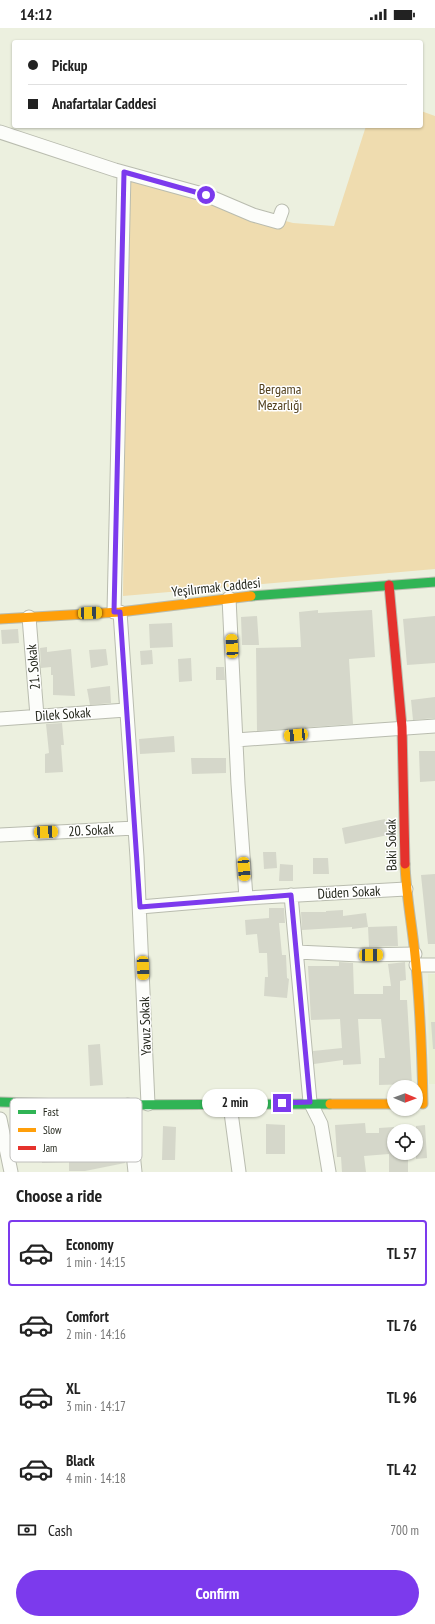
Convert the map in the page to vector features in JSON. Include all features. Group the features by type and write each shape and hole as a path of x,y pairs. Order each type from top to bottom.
{"street":[{"path":"0,132 124,172 206,195 253,215 278,222 282,211"},
{"name":"Yavuz Sokak","path":"124,172 117,612 126,710 140,907 148,1104"},
{"name":"Yeşilırmak Caddesi","path":"0,619 117,612 229,598 435,582"},
{"name":"Baki Sokak","path":"388,585 402,727 406,889 416,960 422,1056 420,1080"},
{"path":"229,598 246,898"},
{"name":"21. Sokak","path":"29,617 37,716"},
{"name":"Dilek Sokak","path":"0,719 126,710"},
{"path":"236,740 402,727 435,726"},
{"name":"20. Sokak","path":"0,835 135,828"},
{"name":"Düden Sokak","path":"291,895 406,889"},
{"path":"140,907 291,895 310,1102 321,1124 329,1172"},
{"path":"297,952 331,952 416,960 435,965"},
{"path":"0,1102 10,1102"},
{"path":"142,1104 230,1105 310,1102 387,1104"},
{"path":"423,1104 435,1104"},
{"path":"230,1105 239,1172"},
{"path":"0,1119 2,1140 11,1172"},
{"path":"134,1162 135,1172"}],"shaded area":[{"path":"428,974 435,974 435,1084 429,1084"}],"green space":[{"name":"Bergama Mezarlığı","path":"423,112 435,116 435,569 123,596 128,179 293,223 334,226 365,128 423,128"}],"building":[{"path":"318,610 318,613 372,610 375,657 349,659 353,724 257,731 256,648 301,647 299,612"},
{"path":"257,616 259,645 242,645 241,617"},
{"path":"435,616 435,663 407,665 403,619"},
{"path":"172,623 173,647 150,648 149,624"},
{"path":"18,629 19,643 2,644 1,630"},
{"path":"47,647 47,652 71,649 75,696 53,695 53,675 51,675 51,667 41,668 40,648"},
{"path":"106,649 108,665 91,668 89,650"},
{"path":"152,650 153,664 141,665 140,651"},
{"path":"191,658 192,681 179,682 178,659"},
{"path":"216,667 224,667 225,680 216,680"},
{"path":"110,686 111,703 90,705 87,689"},
{"path":"435,697 435,718 413,720 411,700"},
{"path":"62,723 64,745 61,745 63,772 45,773 45,754 49,753 46,724"},
{"path":"174,736 175,752 140,754 139,739"},
{"path":"419,751 435,751 435,781 420,782"},
{"path":"191,758 226,758 226,773 192,774"},
{"path":"385,819 388,835 345,844 342,828"},
{"path":"263,852 276,852 277,868 264,869"},
{"path":"313,858 328,858 329,874 313,874"},
{"path":"280,864 293,865 293,881 279,881"},
{"path":"435,874 435,944 428,944 421,875"},
{"path":"269,908 284,908 285,923 279,923 282,955 286,955 287,978 289,979 287,998 264,996 265,977 268,977 267,953 259,953 257,934 246,935 245,920 269,918"},
{"path":"343,910 343,916 366,913 368,927 352,929 352,927 302,930 301,912"},
{"path":"397,926 398,946 369,947 368,927"},
{"path":"339,962 353,963 354,994 383,994 383,986 391,986 388,964 405,962 406,980 400,981 400,1000 407,1000 412,1080 387,1080 387,1085 379,1085 379,1058 385,1058 381,1019 358,1019 361,1064 343,1065 343,1060 314,1064 313,1051 342,1048 340,1019 311,1020 308,966 339,966"},
{"path":"431,1022 435,1022 435,1049 433,1049"},
{"path":"100,1044 103,1085 90,1086 88,1045"},
{"path":"365,1123 366,1133 379,1133 379,1128 387,1127 387,1154 364,1156 366,1172 342,1172 341,1157 337,1157 335,1125"},
{"path":"266,1124 285,1125 285,1154 266,1154"},
{"path":"423,1125 425,1125 427,1158 423,1158"},
{"path":"163,1126 176,1127 175,1160 162,1160"},
{"path":"389,1160 408,1160 408,1172 389,1172"},
{"path":"42,1162 69,1162 42,1163"},
{"path":"69,1162 125,1163 85,1171 69,1171"}],"traffic: fast":[{"path":"251,596 435,582"},
{"path":"0,1102 10,1102"},
{"path":"142,1105 330,1104"}],"traffic: slow":[{"path":"0,619 120,612 251,596"},
{"path":"405,864 418,992 422,1080"},
{"path":"330,1104 387,1104"}],"traffic: jam":[{"path":"389,585 402,727 405,864"}],"route":[{"path":"206,195 124,172 114,612 120,612 140,907 291,895 310,1102 282,1103"}]}
